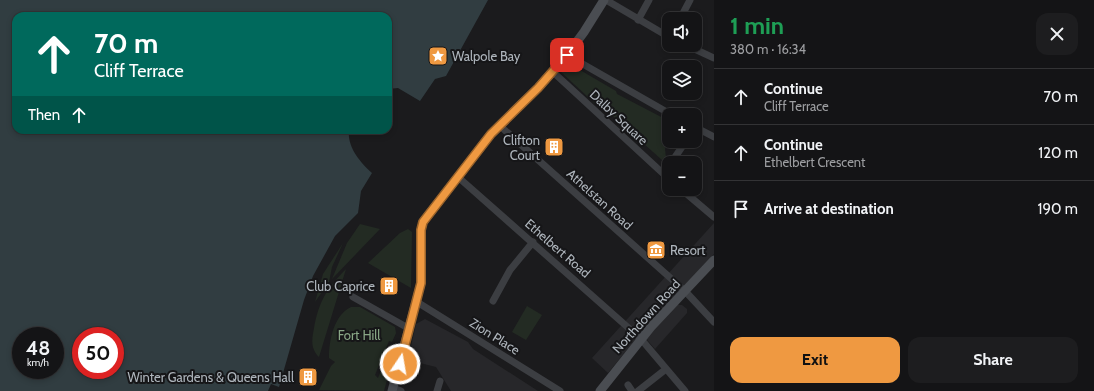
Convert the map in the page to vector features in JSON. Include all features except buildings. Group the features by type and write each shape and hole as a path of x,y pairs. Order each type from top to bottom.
{"main road":[{"path":"395,390 408,328 421,283 421,226 426,217 499,125 553,72 567,55 605,0"},
{"name":"Northdown Road","path":"600,391 641,339 714,260"}],"street":[{"path":"605,0 662,33"},
{"path":"638,20 649,0"},
{"path":"684,12 690,0"},
{"path":"701,52 714,58"},
{"name":"Dalby Square","path":"567,55 662,109"},
{"name":"Dalby Square","path":"553,72 662,173"},
{"name":"Athelstan Road","path":"499,125 685,291 714,322"},
{"path":"702,131 714,137"},
{"name":"Ethelbert Road","path":"458,177 641,339 684,391"},
{"path":"689,196 714,217"},
{"path":"493,301 510,270 533,242"},
{"path":"353,297 408,328"},
{"name":"Zion Place","path":"416,302 560,391"},
{"path":"638,391 666,369"},
{"path":"437,391 440,381"}],"shaded area":[{"path":"0,0 488,0 446,76 435,79 420,101 398,88 392,89 392,12 12,12 12,134 349,134 350,142 355,154 372,173 361,191 358,213 335,236 313,276 304,300 279,387 271,384 268,391 0,391"},
{"path":"714,223 714,254 672,299 687,309 687,313 655,349 641,333 608,373 592,358"},
{"path":"425,319 468,342 473,349 538,391 451,391 436,367 408,360 416,324"}],"green space":[{"path":"568,63 616,91 617,94 662,117 662,148 665,148 666,156 662,156 662,160 606,110 603,111 561,72"},
{"path":"360,224 380,229 332,279 347,243"},
{"path":"408,229 412,232 411,288 368,263 400,233"},
{"path":"343,243 332,267 329,282 315,302 323,274"},
{"path":"346,269 319,357 314,350 312,340 318,310 329,289"},
{"path":"527,306 542,315 526,340 512,332"},
{"name":"Fort Hill","path":"351,307 360,307 395,327 396,333 392,342 389,341 375,375 378,378 390,349 395,350 384,391 319,390 331,366 335,362 329,358 331,336 340,316"}],"place":[{"name":"Walpole Bay","path":"438,56"},
{"name":"Clifton Court","path":"554,147"},
{"name":"Resort","path":"656,250"},
{"name":"Club Caprice","path":"389,286"},
{"name":"Winter Gardens & Queens Hall","path":"308,377"}],"route":[{"path":"400,364 404,342 421,283 421,226 423,222 491,134 538,88 567,55"}]}
